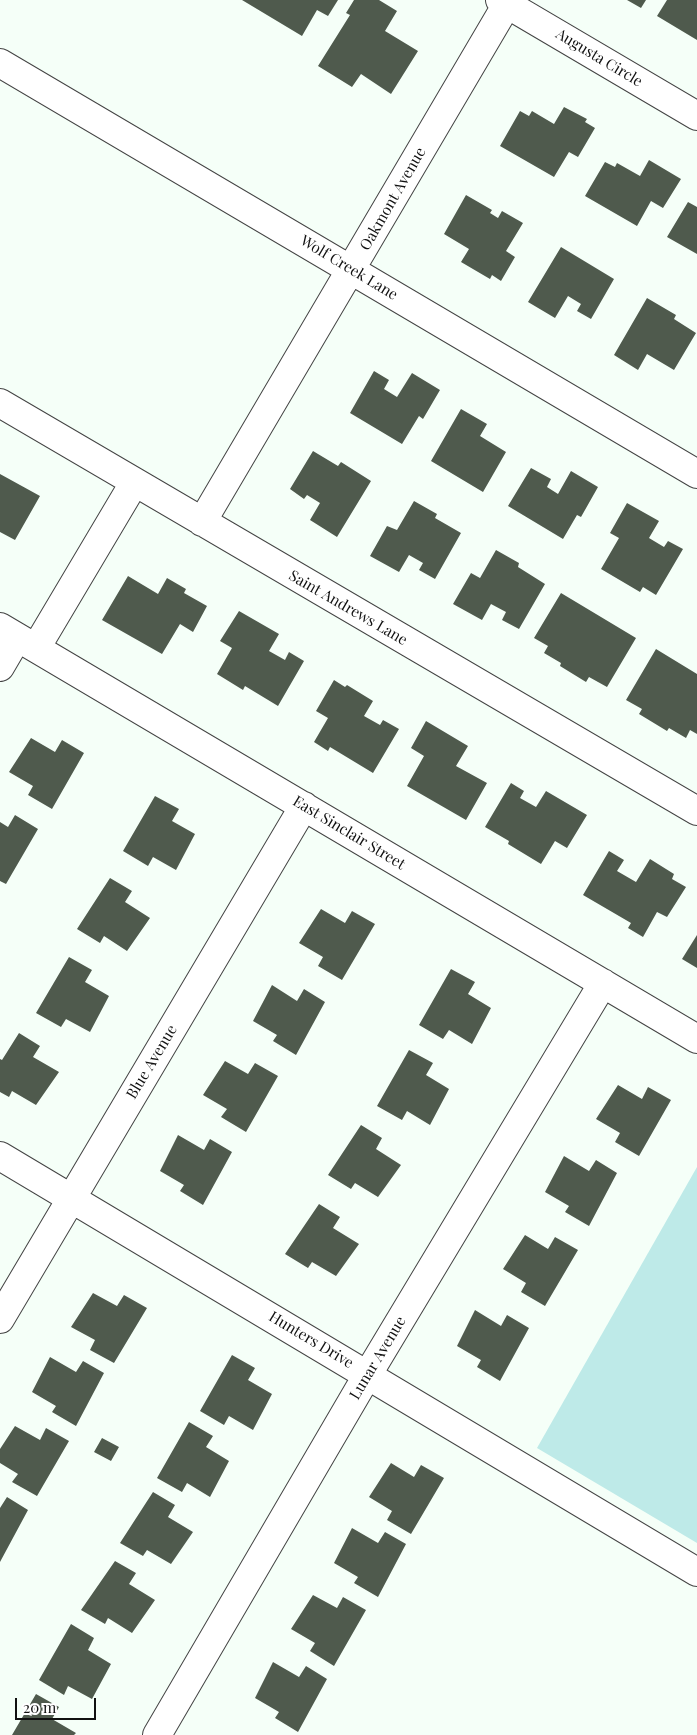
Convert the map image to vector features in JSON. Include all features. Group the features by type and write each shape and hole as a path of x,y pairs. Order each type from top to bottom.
{"street":[{"name":"Augusta Circle","path":"504,2 697,116"},
{"name":"Oakmont Avenue","path":"202,522 351,270 504,2"},
{"name":"Wolf Creek Lane","path":"0,63 697,474"},
{"name":"Saint Andrews Lane","path":"0,403 697,812"},
{"path":"0,667 18,638 134,482"},
{"name":"East Sinclair Street","path":"18,638 697,1039"},
{"name":"Blue Avenue","path":"0,1319 304,806"},
{"name":"Lunar Avenue","path":"157,1735 368,1374 603,983"},
{"name":"Hunters Drive","path":"0,1156 697,1572"}],"shaded area":[{"path":"697,1167 697,1543 537,1448"}],"building":[{"path":"242,0 338,0 328,16 317,10 302,36"},
{"path":"354,0 379,0 397,11 385,31 418,51 391,94 361,74 352,87 318,66 350,15 346,13"},
{"path":"627,0 646,0 641,8"},
{"path":"667,0 697,0 697,40 657,16"},
{"path":"564,107 587,119 585,122 595,128 578,157 569,152 554,177 500,146 520,111 529,116 532,111 554,124"},
{"path":"649,160 681,179 663,208 651,201 637,226 585,196 605,162 615,167 617,163 640,176"},
{"path":"466,195 492,210 490,213 498,218 502,211 523,223 506,251 515,257 501,281 492,275 490,279 461,262 469,249 444,234"},
{"path":"688,202 697,207 697,254 667,237"},
{"path":"561,247 614,279 591,319 577,311 581,304 568,296 555,318 528,302"},
{"path":"647,298 676,315 674,319 696,333 674,370 647,354 638,370 614,355"},
{"path":"374,371 389,380 384,389 397,397 412,373 440,390 423,419 419,416 402,444 350,413"},
{"path":"461,409 487,424 480,436 506,452 483,492 431,461"},
{"path":"313,451 338,466 341,462 371,481 337,537 310,520 320,503 307,495 304,499 290,489"},
{"path":"531,468 551,479 547,487 558,494 571,471 598,487 581,517 577,515 563,539 508,506"},
{"path":"0,474 40,496 15,540 0,532"},
{"path":"414,501 437,514 435,518 461,533 435,579 419,570 423,563 409,555 399,572 370,556 387,526 397,530"},
{"path":"627,503 659,521 649,538 664,547 668,541 683,549 656,595 643,587 640,592 601,569 619,538 610,533"},
{"path":"496,550 519,563 518,567 545,584 519,629 502,620 506,612 491,604 482,620 453,604 471,573 480,578"},
{"path":"128,576 158,594 167,578 186,589 184,593 207,606 193,632 180,624 162,654 102,620"},
{"path":"561,593 636,638 607,687 589,677 586,682 560,666 561,663 544,653 548,646 534,638"},
{"path":"239,611 279,634 269,651 285,660 289,652 304,661 278,706 245,686 243,690 217,674 232,648 220,641"},
{"path":"656,649 697,674 697,734 690,730 686,738 669,728 667,731 639,714 642,709 626,700"},
{"path":"334,680 345,687 347,685 373,701 364,716 380,725 383,720 399,729 373,773 330,747 328,751 314,742 328,718 316,711"},
{"path":"426,721 468,746 456,766 487,783 466,820 407,786 424,756 411,748"},
{"path":"31,738 55,752 62,740 84,753 52,809 28,795 33,786 9,772"},
{"path":"511,783 524,791 520,798 536,807 546,791 587,815 567,848 555,841 541,864 508,844 509,841 485,827"},
{"path":"155,796 179,809 172,821 195,834 176,870 153,857 148,866 123,851"},
{"path":"15,815 38,829 6,884 0,881 0,822 8,827"},
{"path":"609,851 624,860 617,871 636,882 650,859 674,874 672,879 686,887 667,917 657,912 643,937 628,928 631,923 583,895"},
{"path":"110,878 132,891 125,902 150,918 127,951 104,936 100,943 77,929"},
{"path":"321,909 345,923 352,911 375,924 342,980 318,966 323,957 299,943"},
{"path":"697,935 697,968 682,959"},
{"path":"69,957 92,970 85,982 109,996 90,1032 66,1019 61,1027 36,1013"},
{"path":"451,969 475,982 468,994 491,1008 472,1044 449,1030 443,1039 419,1025"},
{"path":"272,985 297,1001 304,989 325,1002 296,1055 273,1041 277,1035 253,1021"},
{"path":"19,1033 40,1046 33,1057 59,1072 36,1105 12,1091 9,1097 0,1092 0,1059 2,1060"},
{"path":"409,1050 433,1063 426,1075 449,1089 430,1125 407,1111 402,1120 377,1106"},
{"path":"225,1061 248,1074 255,1063 278,1076 246,1132 221,1117 227,1109 203,1095"},
{"path":"618,1085 642,1099 648,1087 671,1100 639,1156 615,1142 620,1133 596,1119"},
{"path":"361,1125 382,1138 376,1149 401,1165 378,1197 355,1183 351,1189 328,1175"},
{"path":"178,1135 204,1150 210,1139 232,1152 203,1205 180,1191 184,1185 160,1171"},
{"path":"564,1156 589,1171 596,1160 617,1173 589,1226 565,1212 569,1206 545,1192"},
{"path":"319,1204 340,1217 333,1228 359,1244 336,1276 312,1262 308,1268 285,1254"},
{"path":"525,1235 548,1249 555,1237 578,1250 545,1306 521,1292 526,1283 503,1269"},
{"path":"93,1293 117,1306 124,1295 147,1308 114,1363 90,1350 95,1340 71,1327"},
{"path":"475,1310 501,1326 507,1315 529,1328 500,1381 477,1367 481,1360 457,1346"},
{"path":"232,1355 255,1368 248,1380 272,1394 253,1430 229,1416 224,1425 200,1411"},
{"path":"50,1357 76,1372 83,1361 104,1373 76,1426 52,1412 56,1406 32,1392"},
{"path":"189,1422 213,1436 206,1447 229,1461 210,1497 187,1483 182,1492 157,1478"},
{"path":"15,1426 40,1440 46,1428 69,1441 37,1496 12,1482 18,1474 0,1463 0,1449"},
{"path":"102,1438 119,1447 111,1461 94,1452"},
{"path":"391,1463 414,1477 421,1465 444,1478 411,1534 387,1520 392,1511 369,1497"},
{"path":"153,1492 175,1505 168,1517 193,1532 171,1564 147,1550 143,1556 120,1543"},
{"path":"7,1497 28,1510 0,1562 0,1508"},
{"path":"352,1528 378,1543 385,1532 406,1544 378,1597 354,1583 358,1577 334,1563"},
{"path":"115,1561 136,1573 129,1584 155,1600 132,1633 108,1618 105,1624 81,1610"},
{"path":"313,1595 337,1608 343,1597 366,1610 334,1666 310,1651 315,1643 291,1629"},
{"path":"71,1624 94,1638 88,1650 111,1664 92,1699 68,1686 64,1695 39,1680"},
{"path":"273,1662 299,1677 306,1666 327,1679 298,1732 275,1718 279,1712 255,1698"},
{"path":"36,1694 59,1707 52,1719 76,1733 74,1735 12,1735"}]}
